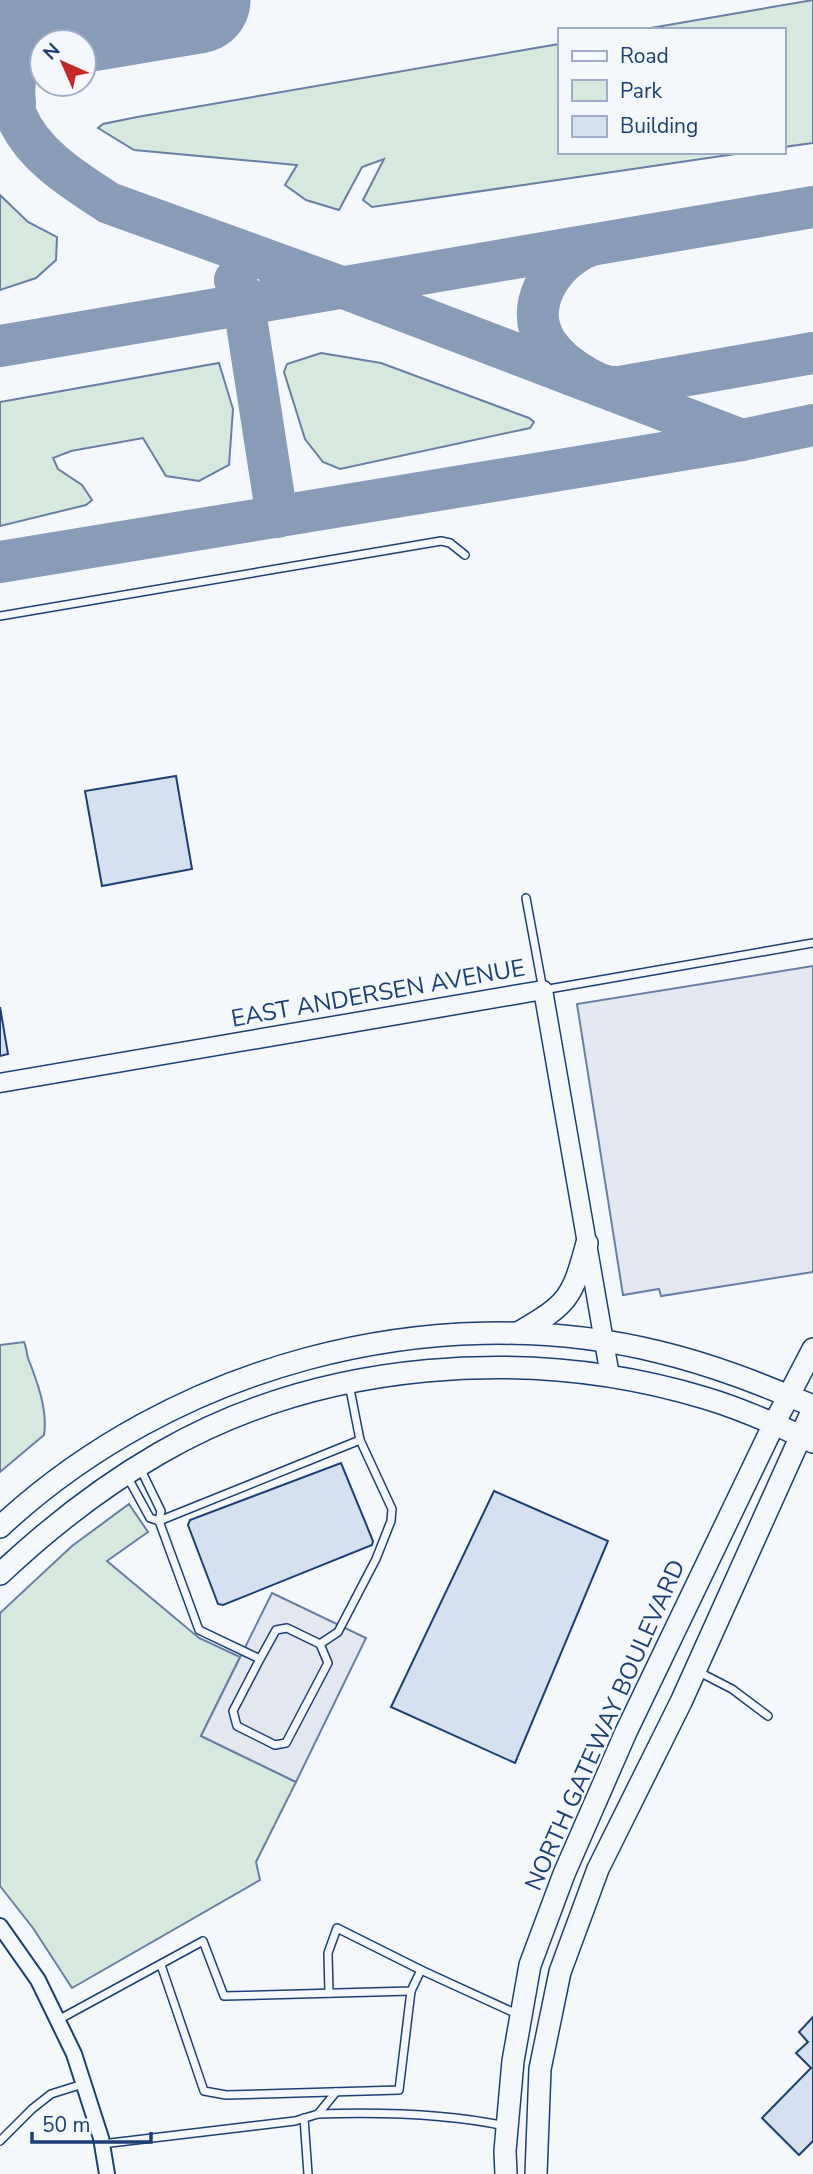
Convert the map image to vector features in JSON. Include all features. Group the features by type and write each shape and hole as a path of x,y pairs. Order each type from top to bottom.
{"main road":[{"path":"517,1334 552,1314 570,1294 577,1280 587,1242"},
{"path":"0,1527 65,1474 131,1432 210,1392 267,1371 336,1352 403,1340 471,1334 517,1334 563,1336 604,1342 657,1351 711,1365 813,1407 807,1439 602,1861 560,1972 540,2069 536,2174"},
{"name":"NORTH GATEWAY BOULEVARD","path":"506,2174 505,2151 513,2061 530,1965 574,1849 625,1732 788,1395 813,1349"},
{"path":"0,1574 51,1527 132,1470 187,1439 272,1404 349,1383 417,1372 488,1367 549,1369 610,1376 703,1398 807,1439"},
{"path":"132,1470 128,1460 137,1445 150,1434 267,1371"}],"street":[{"name":"EAST ANDERSEN AVENUE","path":"0,1083 543,990 610,1376"},
{"path":"574,1849 602,1861"},
{"path":"0,1926 38,1980 74,2054 102,2144 107,2174"}],"lane":[{"path":"0,616 441,541 450,543 465,555"},
{"path":"526,898 543,990 813,943"},
{"path":"320,1644 338,1632 376,1559 391,1521 392,1510 360,1440 349,1383"},
{"path":"132,1470 150,1518 159,1521 360,1440"},
{"path":"132,1470 162,1511 159,1521 199,1630 260,1659"},
{"path":"287,1628 320,1644 328,1663 286,1743 275,1745 237,1726 233,1711 260,1659 276,1630 287,1628"},
{"path":"695,1670 732,1689 768,1716"},
{"path":"329,1993 328,1954 337,1928 521,2016"},
{"path":"58,2021 203,1941 224,1996 411,1991"},
{"path":"161,1965 204,2091 226,2095 399,2090 411,1991 421,1970"},
{"path":"0,2141 51,2094 83,2084"},
{"path":"318,2114 336,2092"},
{"path":"102,2144 318,2114 359,2112 463,2119 507,2126"},
{"path":"304,2118 308,2174"}],"green space":[{"path":"813,0 813,143 785,147 785,28 651,28"},
{"path":"558,44 558,154 735,154 372,207 363,200 384,159 362,167 339,210 306,200 285,185 297,165 134,150 98,128 103,124"},
{"path":"0,195 28,222 57,237 56,260 36,278 0,290"},
{"path":"321,353 381,363 534,422 530,428 340,469 323,462 305,439 284,372 287,364"},
{"path":"219,363 233,409 229,465 199,481 166,476 143,438 71,451 53,458 58,469 82,485 92,500 86,505 0,526 0,402"},
{"path":"24,1342 43,1406 44,1435 0,1472 0,1345"},
{"path":"129,1504 148,1532 107,1561 199,1638 240,1657 201,1736 296,1782 256,1862 260,1880 72,1988 33,1928 0,1886 0,1613 72,1546"}],"shaded area":[{"path":"813,966 813,1272 661,1296 659,1289 623,1295 577,1004"},
{"path":"272,1593 366,1638 296,1782 201,1736"}],"building":[{"path":"176,776 192,869 102,886 85,791"},
{"path":"0,1007 8,1054 0,1056"},
{"path":"341,1463 373,1541 372,1545 223,1605 218,1604 188,1525 190,1520"},
{"path":"494,1491 608,1541 515,1763 391,1707"},
{"path":"813,2017 813,2141 799,2155 762,2118 811,2068 796,2053 808,2042 799,2032"}],"taxiway":[{"path":"15,103 14,85 23,58 41,40 83,19"},
{"path":"0,52 13,107 32,143 56,166 109,203 344,288 742,440"},
{"path":"0,346 813,207"},
{"path":"588,246 563,262 553,274 539,301 538,315 540,330 554,353 570,368 594,382 620,387 813,353"},
{"path":"235,280 244,305 277,517"},
{"path":"0,562 742,440 813,425"}],"runway":[{"path":"0,33 197,0"}]}
